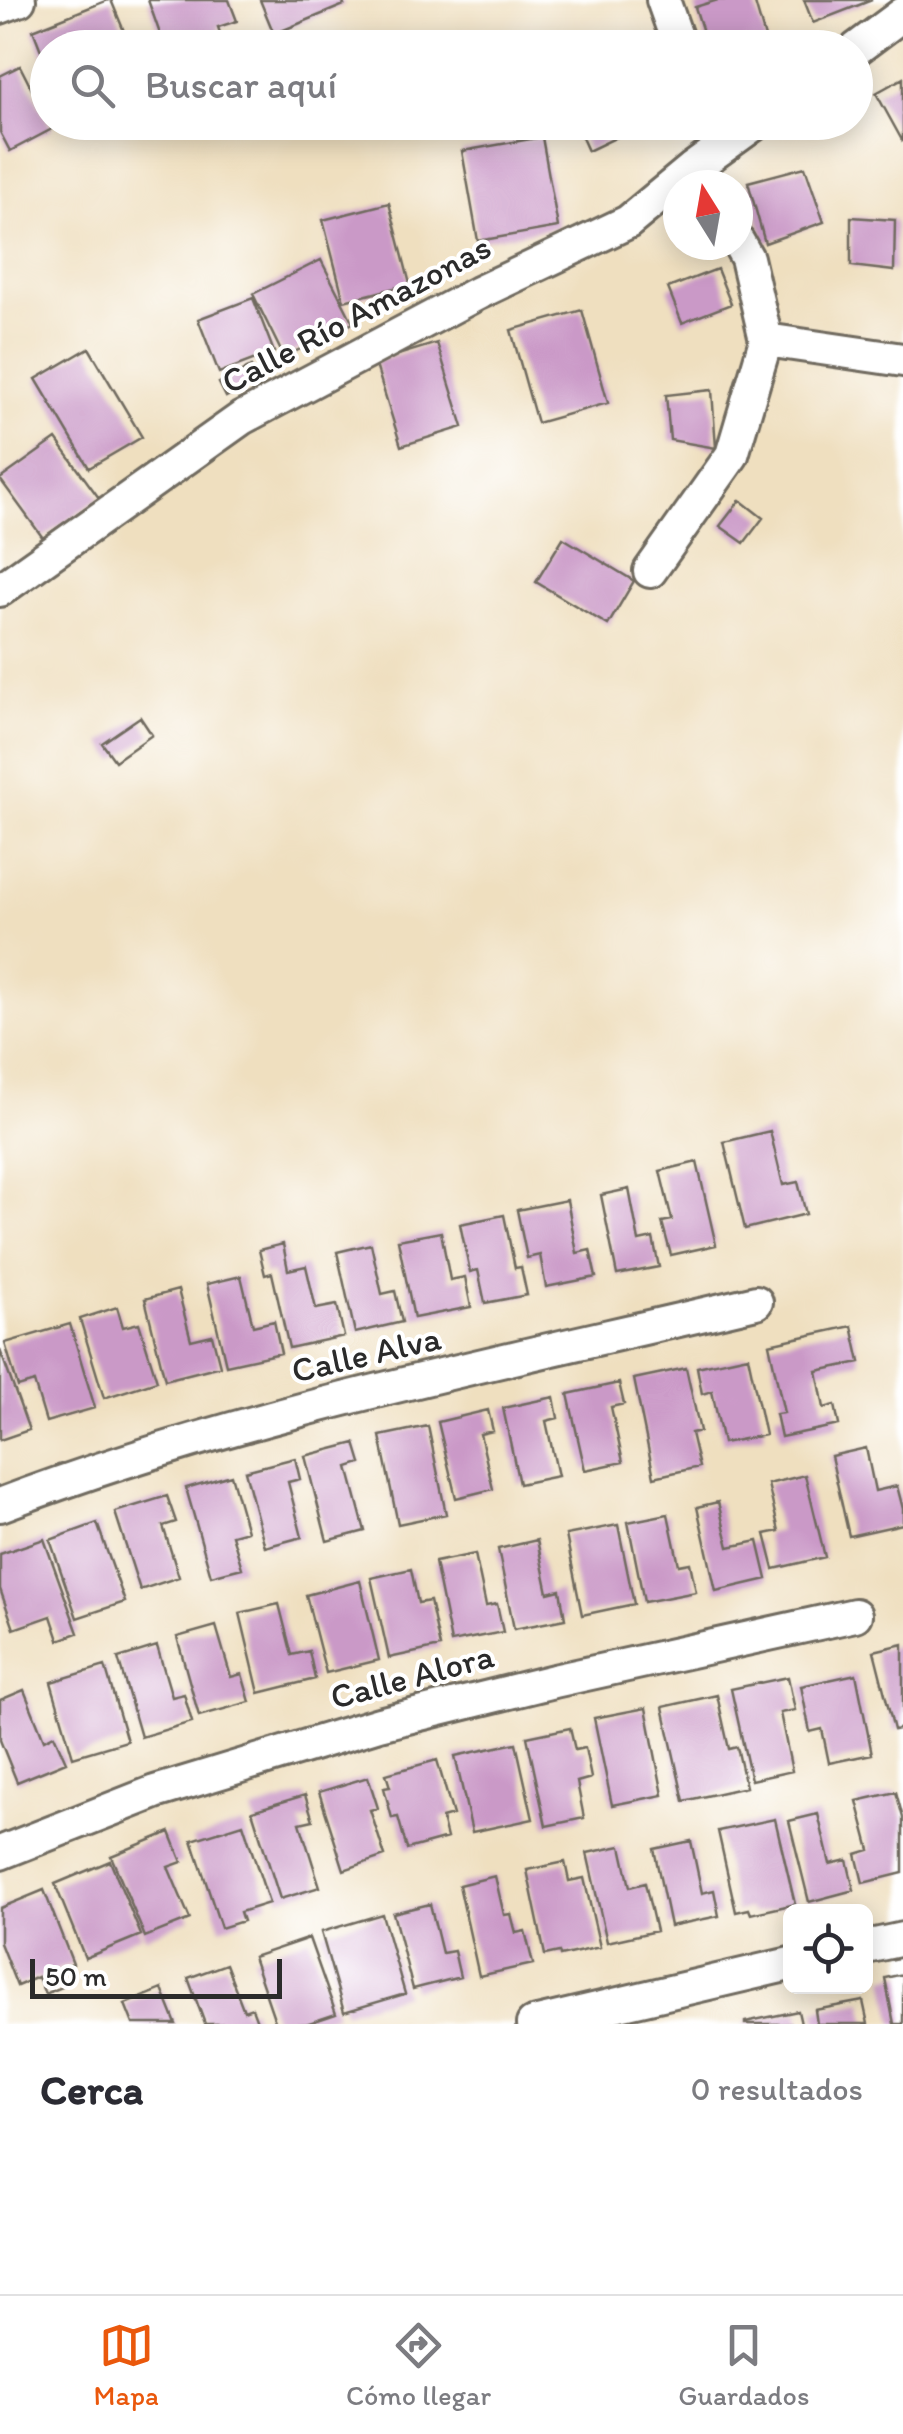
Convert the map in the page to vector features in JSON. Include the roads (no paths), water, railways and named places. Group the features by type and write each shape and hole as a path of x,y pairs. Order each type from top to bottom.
{"street":[{"path":"0,7 19,0"},
{"path":"663,0 674,30"},
{"path":"873,36 903,14"},
{"name":"Calle Río Amazonas","path":"0,590 242,418 478,294 628,222 730,140"},
{"path":"650,570 732,455 766,340 748,260"},
{"path":"766,340 903,360"},
{"name":"Calle Alva","path":"0,1505 287,1413 756,1302"},
{"name":"Calle Alora","path":"0,1853 155,1792 378,1724 856,1615"},
{"path":"873,1945 903,1939"},
{"path":"533,2024 783,1966"}]}
